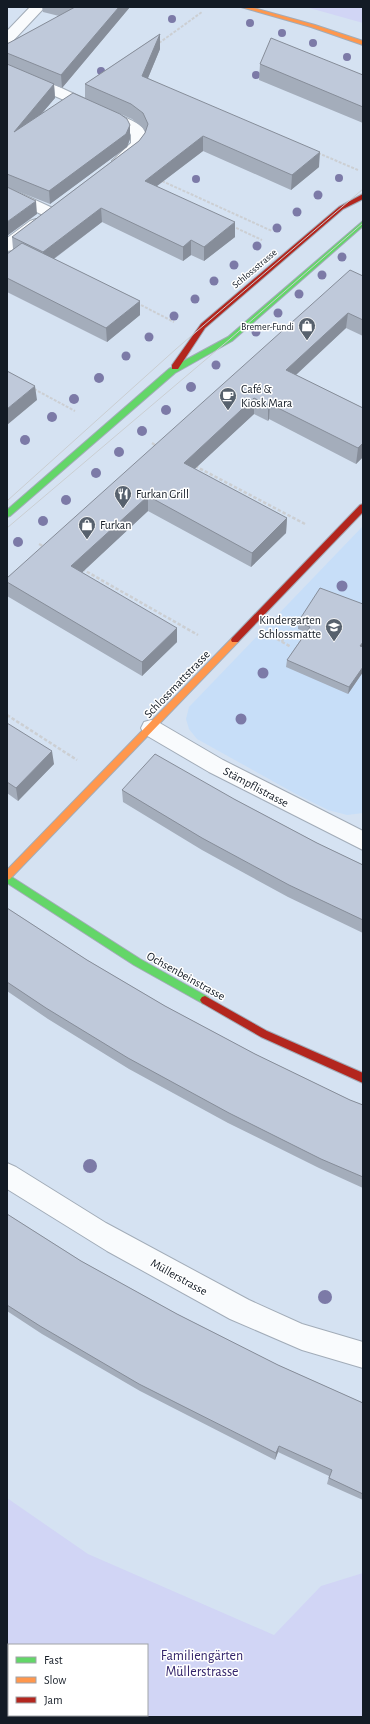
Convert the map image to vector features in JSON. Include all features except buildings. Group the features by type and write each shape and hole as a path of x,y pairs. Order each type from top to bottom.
{"street":[{"path":"7,39 38,7"},
{"path":"244,7 313,26 363,43"},
{"path":"7,70 78,101 134,128 139,136 139,144 133,151 114,165"},
{"path":"7,192 57,209 7,246"},
{"name":"Schlossstrasse","path":"172,371 203,326 341,208 363,196"},
{"name":"Schlossstrasse","path":"7,514 172,371 230,339 363,223"},
{"name":"Schlossmattstrasse","path":"7,877 363,507"},
{"name":"Stämpflistrasse","path":"151,728 230,773 363,841"},
{"name":"Ochsenbeinstrasse","path":"7,877 144,966 264,1034 363,1078"},
{"name":"Müllerstrasse","path":"7,1175 106,1236 190,1284 257,1318 295,1334 363,1355"}],"path":[{"path":"159,43 202,12"},
{"path":"316,152 358,170"},
{"path":"114,165 274,232"},
{"path":"229,224 264,241"},
{"path":"136,303 178,324"},
{"path":"27,386 75,411"},
{"path":"152,443 161,448"},
{"path":"192,464 332,538"},
{"path":"38,544 49,550"},
{"path":"81,568 192,632"},
{"path":"7,715 81,762"}],"shaded area":[{"path":"363,526 363,813 347,815 328,810 296,794 197,739 189,729 186,719 189,707"}],"green space":[{"path":"306,7 363,7 363,23"},
{"name":"Familiengärten Müllerstrasse","path":"7,1498 88,1554 274,1635 321,1586 363,1573 363,1717 7,1717"}],"tram line":[{"path":"7,501 176,349 363,189"},
{"path":"7,528 230,339 363,223"}],"traffic: fast":[{"path":"7,514 172,371 230,339 363,223"},
{"path":"7,878 137,962 205,1000"}],"traffic: slow":[{"path":"244,7 313,26 363,43"},
{"path":"7,876 235,640"}],"traffic: jam":[{"path":"175,367 203,326 341,208 363,196"},
{"path":"235,640 363,507"},
{"path":"205,1000 264,1034 363,1078"}],"place":[{"name":"Bremer-Fundi","path":"307,341"},
{"name":"Café & Kiosk Mara","path":"228,411"},
{"name":"Furkan Grill","path":"123,509"},
{"name":"Furkan","path":"87,540"},
{"name":"Kindergarten Schlossmatte","path":"334,642"}]}
